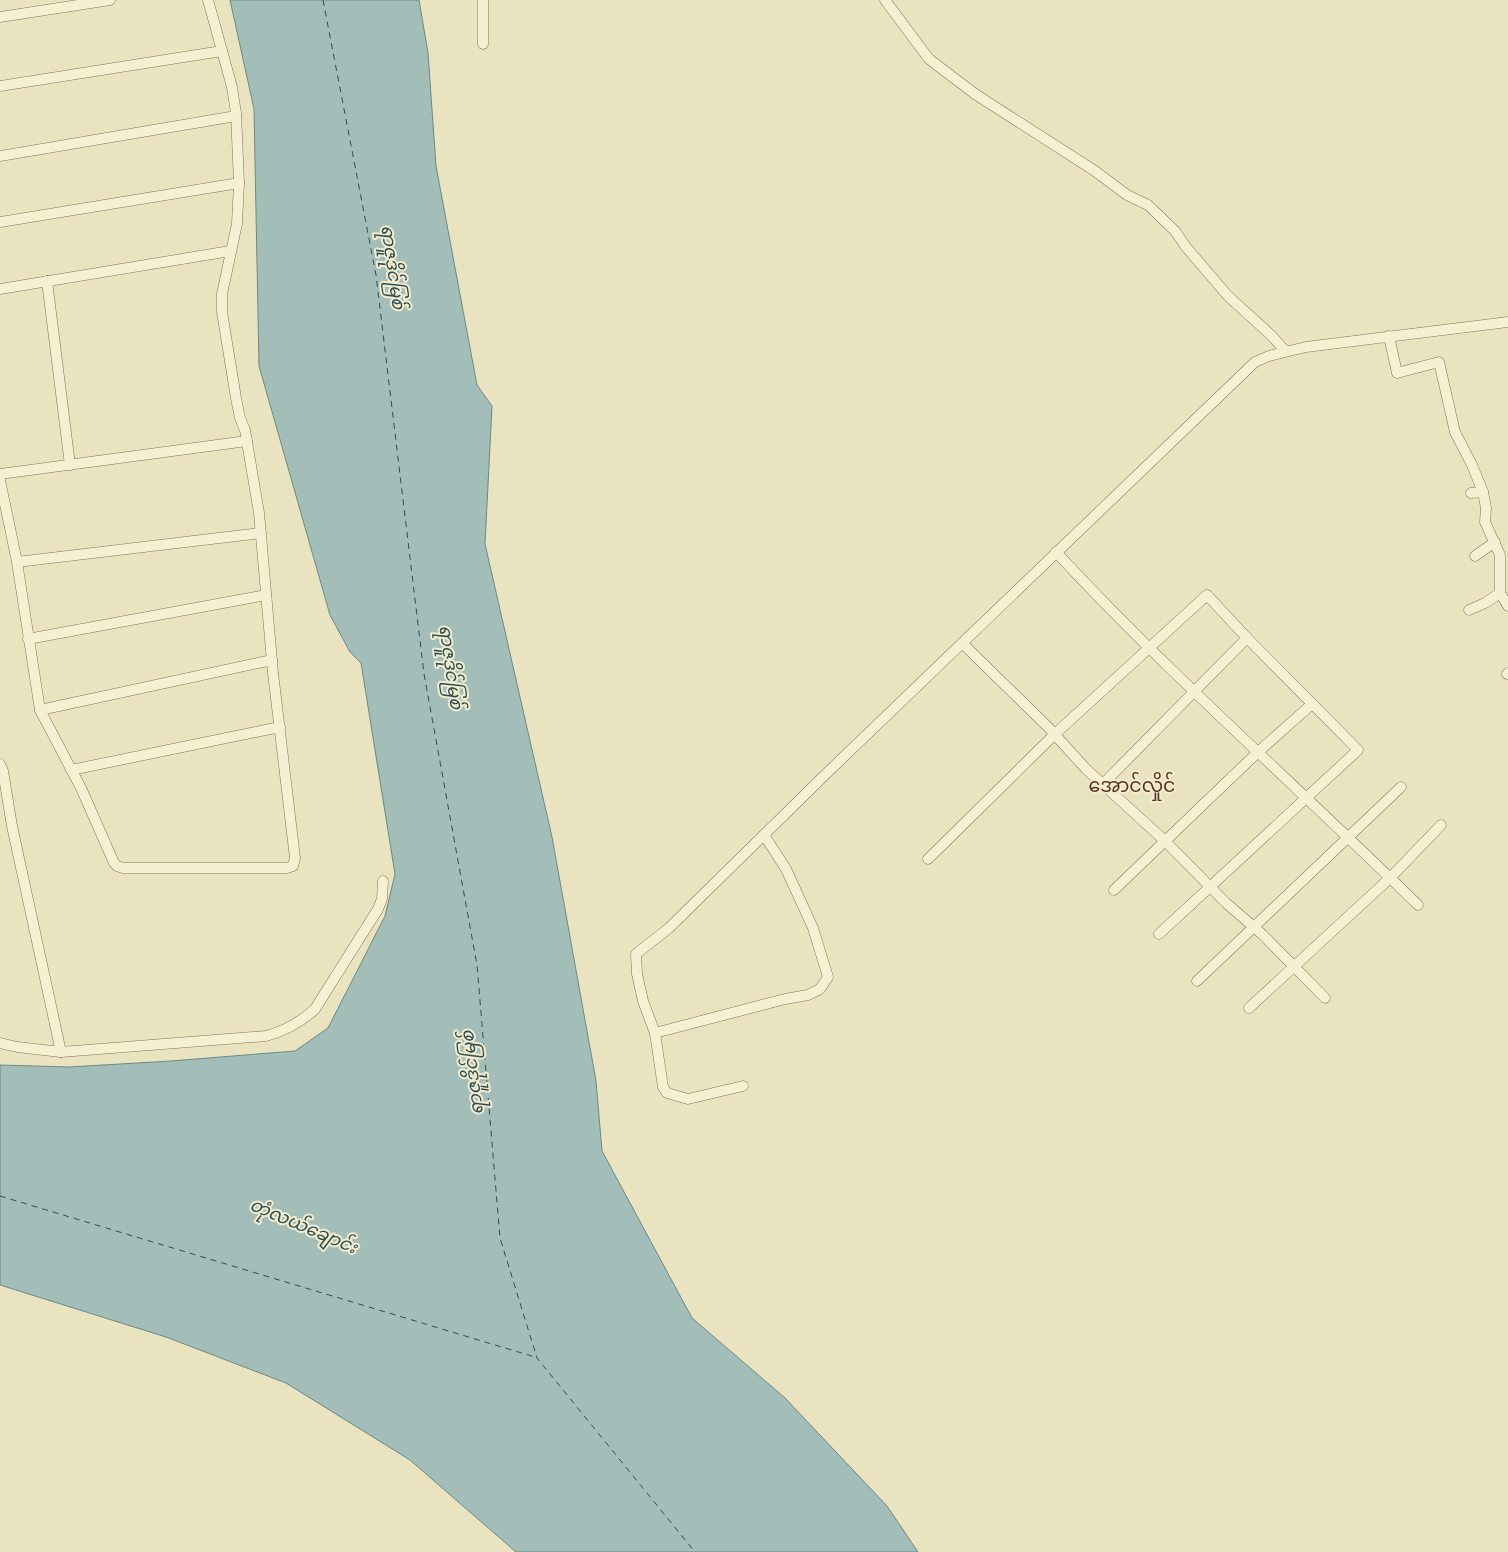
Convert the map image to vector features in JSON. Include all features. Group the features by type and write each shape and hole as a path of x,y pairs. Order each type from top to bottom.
{"street":[{"path":"0,17 110,0"},
{"path":"0,480 16,562 40,710 81,788 109,856 117,866 288,868 293,866 295,858 272,660 260,513 246,430 240,418 236,398 222,312 222,294 236,224 239,183 236,116 232,87 208,0"},
{"path":"482,44 483,0"},
{"path":"885,0 929,59 975,94 1095,171 1127,195 1148,205 1174,231 1228,296 1272,336 1285,351"},
{"path":"0,86 222,51"},
{"path":"0,156 236,116"},
{"path":"0,222 239,183"},
{"path":"0,289 230,251"},
{"path":"47,281 70,465"},
{"path":"743,1086 688,1099 667,1093 663,1087 656,1033 643,1001 636,974 636,954 669,928 1056,552 1255,362 1285,351 1306,347 1508,322"},
{"path":"1390,336 1397,373 1439,362 1455,432 1483,492 1486,508 1484,522 1500,555 1500,593 1508,606"},
{"path":"0,474 247,442"},
{"path":"1471,494 1483,492"},
{"path":"16,562 261,533"},
{"path":"1474,556 1495,542"},
{"path":"1056,552 1149,649 1418,905"},
{"path":"1469,610 1485,603 1500,593"},
{"path":"28,639 266,595"},
{"path":"928,859 1055,734 1206,595 1358,750 1159,934"},
{"path":"1103,784 1247,638"},
{"path":"962,643 1103,784 1165,841 1325,998"},
{"path":"40,710 272,660"},
{"path":"1114,890 1258,752 1312,704"},
{"path":"71,770 280,727"},
{"path":"0,765 3,771 12,826 61,1052"},
{"path":"1197,981 1401,787"},
{"path":"1249,1008 1390,878 1440,824"},
{"path":"656,1033 785,999 808,995 820,989 828,977 813,928 786,869 764,835"},
{"path":"0,1043 61,1052 266,1036 277,1033 303,1020 318,1005 378,909 382,899 382,881"}],"water":[{"path":"230,0 419,0 428,53 436,166 477,385 492,406 485,544 552,837 596,1081 602,1151 692,1318 785,1398 887,1506 918,1552 516,1552 410,1460 286,1383 166,1337 0,1285 0,1065 69,1067 295,1051 328,1028 385,916 395,874 361,663 350,652 330,615 259,366 254,109"}],"ferry route":[{"path":"323,0 376,275 424,674 477,965 500,1238 537,1358 695,1552"},
{"path":"0,1196 535,1357"}],"district":[{"name":"အောင်လှိုင်","path":"1132,784"}],"water label":[{"name":"ရာဇူဒိုင်မြစ်","path":"394,267"},
{"name":"ရာဇူဒိုင်မြစ်","path":"452,667"},
{"name":"ရာဇူဒိုင်မြစ်","path":"471,1073"},
{"name":"တုံလယ်ချောင်း","path":"304,1225"}]}
